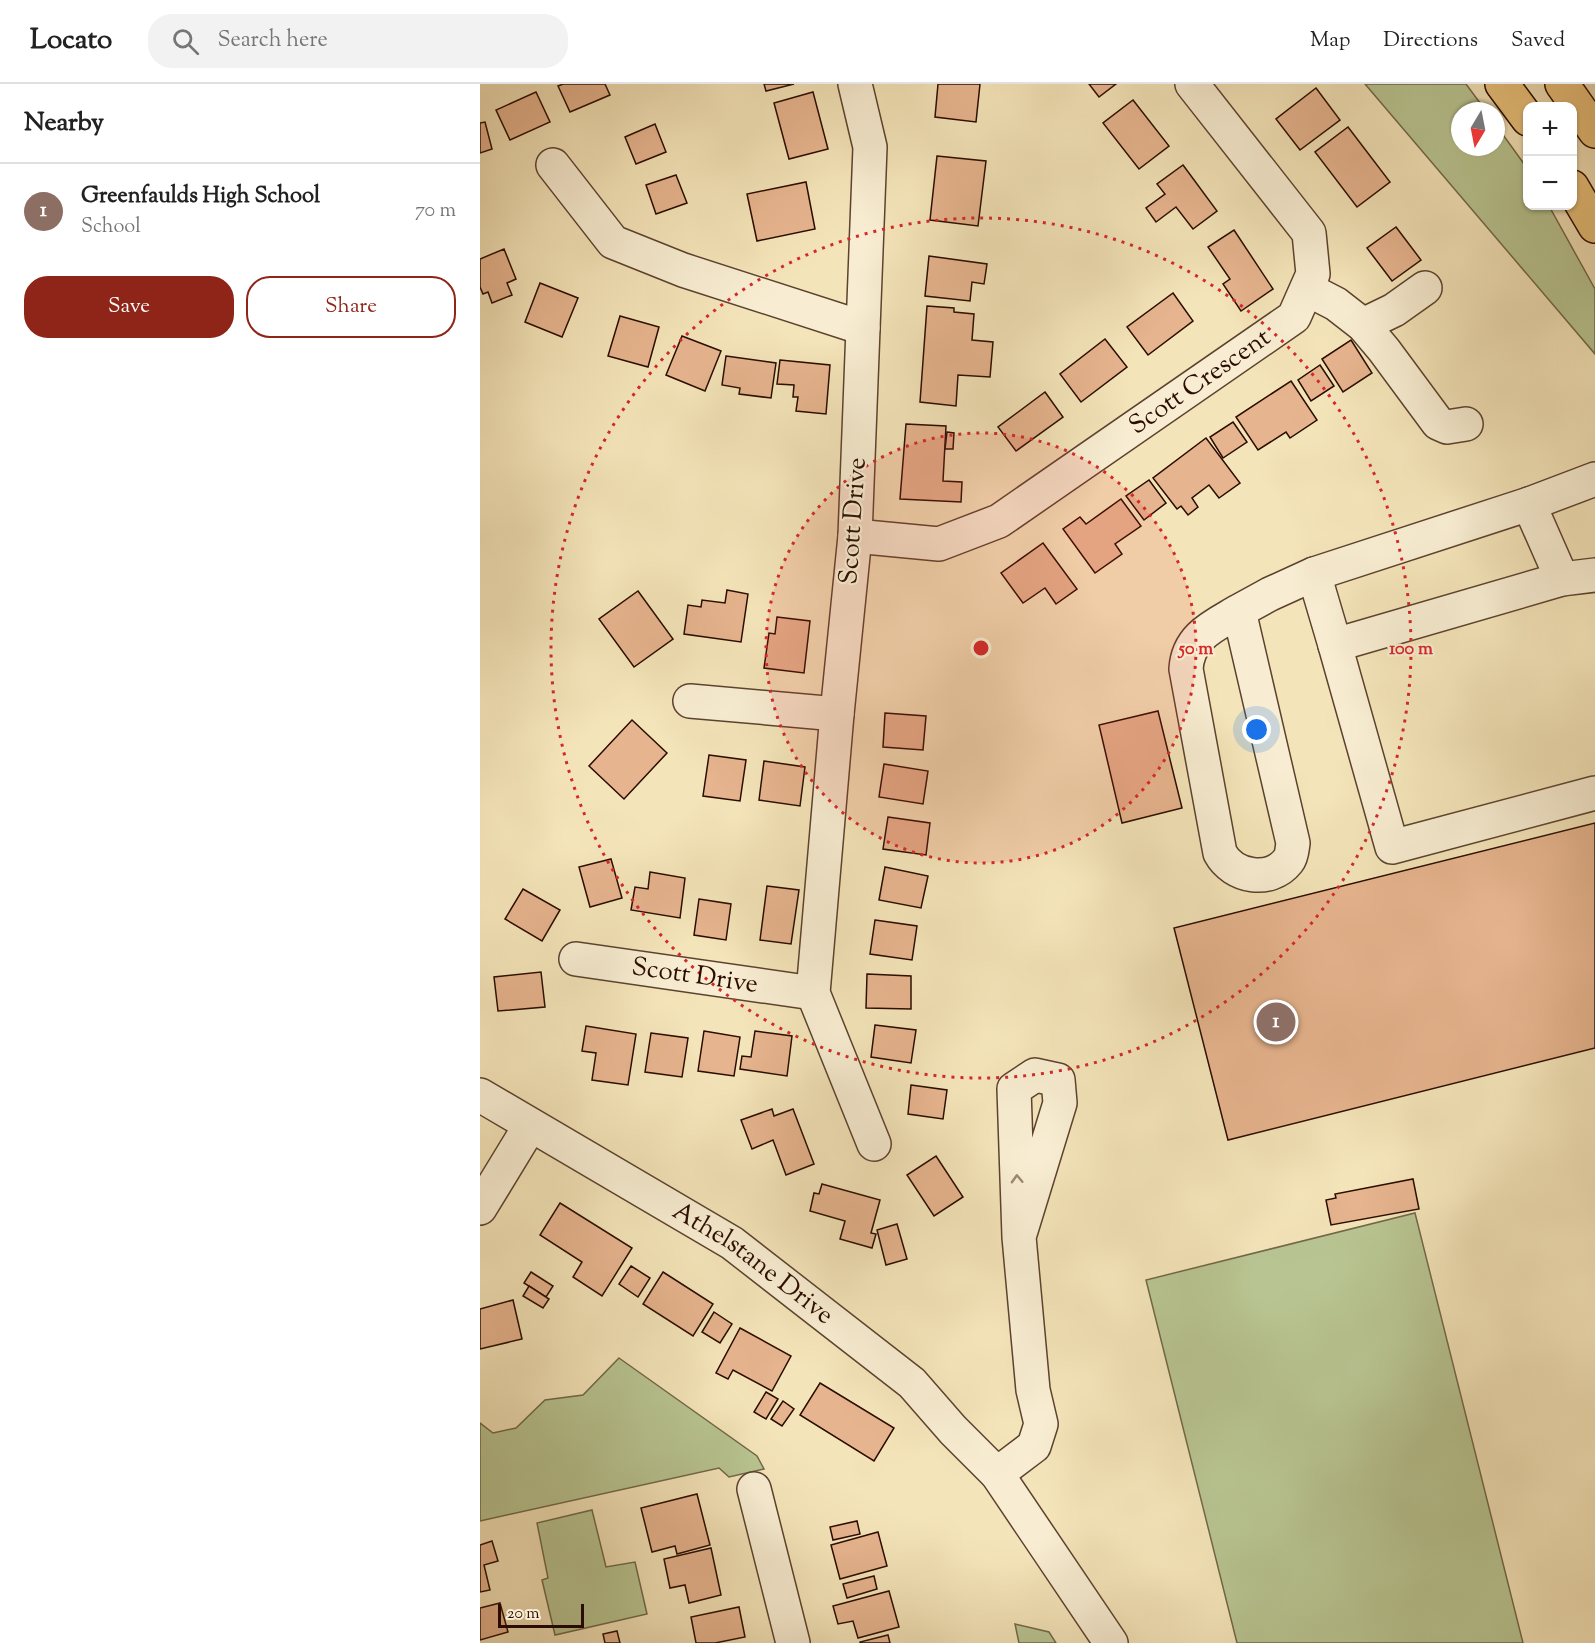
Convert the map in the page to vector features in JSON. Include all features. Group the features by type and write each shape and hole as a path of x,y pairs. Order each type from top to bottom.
{"main road":[{"path":"1502,84 1523,113"},
{"path":"1562,84 1595,131"},
{"path":"1577,195 1595,226"}],"street":[{"name":"Scott Drive","path":"855,84 870,147 855,536 813,993 874,1144"},
{"name":"Scott Crescent","path":"855,536 939,544 999,521 1294,317 1313,273 1309,233 1192,84"},
{"path":"553,165 614,242 683,270 863,328"},
{"path":"1363,325 1394,310 1425,288"},
{"path":"1306,289 1336,304 1363,325 1438,423 1447,427 1466,424"},
{"path":"1239,611 1293,843 1290,859 1286,863 1275,871 1259,875 1236,870 1225,861 1220,853 1186,669 1189,653 1198,638 1239,611 1314,574 1529,504 1595,478"},
{"path":"1529,504 1562,579"},
{"path":"1314,574 1392,846 1595,793"},
{"path":"1335,645 1562,579 1595,575"},
{"path":"690,701 837,714"},
{"name":"Scott Drive","path":"576,959 813,993"},
{"name":"Athelstane Drive","path":"480,1095 732,1243 912,1383 953,1430 997,1473 1111,1643"},
{"path":"480,1208 530,1125"},
{"path":"997,1473 1034,1446 1041,1424 1033,1389 1019,1238"},
{"path":"754,1489 793,1643"}],"green space":[{"path":"1365,84 1466,84 1479,102 1451,102 1451,156 1505,156 1505,137 1523,162 1523,210 1551,210 1595,289 1595,354"},
{"path":"1415,1213 1523,1643 1237,1643 1146,1280"},
{"path":"619,1358 757,1456 764,1469 729,1477 719,1468 480,1521 480,1423 493,1433 516,1428 545,1400 583,1395"},
{"path":"592,1510 606,1567 635,1562 647,1614 555,1635 542,1580 548,1578 537,1523"},
{"path":"1015,1624 1049,1632 1056,1643 1019,1643"}],"building":[{"path":"605,84 610,95 570,112 558,86"},
{"path":"764,84 794,84 766,91"},
{"path":"938,84 980,84 976,122 935,117"},
{"path":"1089,84 1116,84 1099,97"},
{"path":"1316,88 1340,120 1300,150 1276,119"},
{"path":"536,92 550,122 510,140 496,110"},
{"path":"813,92 828,149 789,159 774,103"},
{"path":"1133,100 1169,146 1139,169 1103,123"},
{"path":"485,122 492,149 480,153 480,123"},
{"path":"655,124 666,152 636,164 625,137"},
{"path":"1348,127 1390,182 1357,207 1315,152"},
{"path":"937,156 986,161 978,226 930,220"},
{"path":"1183,165 1217,211 1193,229 1176,207 1156,222 1146,208 1165,194 1157,184"},
{"path":"676,175 687,203 656,214 646,185"},
{"path":"806,182 815,229 757,241 747,194"},
{"path":"1396,227 1421,260 1392,281 1367,248"},
{"path":"1234,230 1273,289 1241,311 1223,284 1230,279 1208,247"},
{"path":"504,249 516,279 507,283 512,295 492,303 488,292 483,294 480,287 480,259"},
{"path":"929,256 987,264 984,284 972,282 970,301 925,296"},
{"path":"540,283 578,298 562,337 525,322"},
{"path":"1173,293 1193,321 1148,355 1127,327"},
{"path":"927,306 954,308 954,312 974,314 972,340 993,342 990,377 958,375 956,406 920,402"},
{"path":"620,316 659,327 648,367 608,356"},
{"path":"682,336 721,351 705,391 666,375"},
{"path":"1105,339 1127,367 1081,402 1060,374"},
{"path":"1351,340 1372,373 1343,392 1322,359"},
{"path":"726,356 776,363 771,398 739,394 740,388 722,385"},
{"path":"780,360 830,365 826,414 796,411 798,397 793,397 794,385 777,384"},
{"path":"1320,365 1334,386 1311,401 1298,380"},
{"path":"1291,381 1317,420 1290,438 1286,432 1258,450 1236,417"},
{"path":"1045,392 1063,417 1016,451 998,427"},
{"path":"1233,422 1247,442 1223,458 1210,437"},
{"path":"906,424 946,426 943,481 962,482 961,502 900,499"},
{"path":"947,432 954,433 953,449 945,449"},
{"path":"1206,438 1240,483 1219,498 1209,485 1192,498 1198,507 1188,515 1181,506 1177,509 1153,478"},
{"path":"1149,480 1166,503 1144,520 1126,496"},
{"path":"1121,499 1141,526 1115,544 1122,554 1095,573 1063,529 1080,517 1086,524"},
{"path":"1043,543 1077,589 1056,604 1045,588 1023,603 1001,573"},
{"path":"727,590 748,594 741,642 684,634 688,605 701,607 702,600 725,603"},
{"path":"638,591 673,639 634,667 599,619"},
{"path":"777,617 810,621 804,673 764,668 769,633 775,634"},
{"path":"1158,711 1182,808 1122,823 1099,725"},
{"path":"885,713 926,716 923,750 883,747"},
{"path":"632,720 667,753 624,799 589,766"},
{"path":"709,755 746,760 740,801 703,796"},
{"path":"764,761 805,767 800,806 759,800"},
{"path":"884,764 928,771 923,804 879,797"},
{"path":"888,817 930,823 926,855 883,849"},
{"path":"1595,823 1595,1048 1228,1140 1174,928"},
{"path":"611,859 622,898 590,907 579,867"},
{"path":"885,867 928,876 921,908 879,900"},
{"path":"650,872 685,878 680,918 631,910 635,887 648,889"},
{"path":"767,886 799,890 791,944 760,940"},
{"path":"523,889 560,910 542,941 505,919"},
{"path":"699,899 731,904 726,940 694,935"},
{"path":"875,920 917,926 912,960 870,954"},
{"path":"541,972 545,1007 498,1011 494,977"},
{"path":"867,974 911,976 911,1009 866,1008"},
{"path":"875,1025 916,1030 911,1063 871,1057"},
{"path":"586,1026 636,1034 628,1085 592,1080 596,1053 582,1051"},
{"path":"704,1031 740,1037 734,1076 698,1071"},
{"path":"755,1031 792,1036 787,1076 740,1069 742,1056 751,1057"},
{"path":"651,1033 688,1038 682,1077 645,1072"},
{"path":"911,1085 947,1090 943,1119 908,1114"},
{"path":"772,1109 774,1116 793,1109 814,1164 786,1175 773,1140 752,1149 741,1120"},
{"path":"936,1156 963,1197 934,1216 907,1175"},
{"path":"1413,1179 1419,1209 1331,1225 1326,1200 1336,1198 1335,1194"},
{"path":"822,1184 880,1200 871,1233 876,1234 872,1248 840,1239 845,1221 810,1211 814,1193 819,1194"},
{"path":"560,1203 632,1248 602,1296 573,1277 582,1262 540,1235"},
{"path":"897,1224 907,1259 886,1265 877,1230"},
{"path":"631,1266 650,1278 638,1297 619,1284"},
{"path":"531,1272 553,1286 546,1297 524,1283"},
{"path":"663,1272 713,1304 693,1336 643,1304"},
{"path":"529,1286 549,1299 543,1308 523,1296"},
{"path":"513,1300 522,1339 480,1349 480,1309"},
{"path":"714,1312 732,1324 720,1343 702,1332"},
{"path":"740,1328 791,1356 772,1391 733,1370 728,1379 716,1373"},
{"path":"820,1383 894,1428 874,1461 800,1415"},
{"path":"766,1392 778,1399 766,1419 754,1412"},
{"path":"783,1401 794,1409 782,1426 771,1419"},
{"path":"697,1494 710,1545 677,1554 675,1546 652,1552 641,1508"},
{"path":"857,1521 860,1534 833,1540 830,1527"},
{"path":"878,1532 887,1566 840,1579 831,1545"},
{"path":"492,1541 498,1561 484,1565 490,1590 480,1592 480,1545"},
{"path":"711,1548 721,1595 689,1603 685,1585 670,1588 664,1559"},
{"path":"874,1576 877,1589 847,1598 843,1584"},
{"path":"889,1591 899,1627 858,1638 853,1621 838,1624 833,1606"},
{"path":"500,1603 508,1632 480,1640 480,1608"},
{"path":"739,1607 745,1637 715,1643 696,1643 691,1617"},
{"path":"617,1631 620,1643 605,1643 603,1634"},
{"path":"888,1635 890,1643 860,1643 860,1642"}],"place":[{"name":"Greenfaulds High School","path":"1276,1022"}]}
